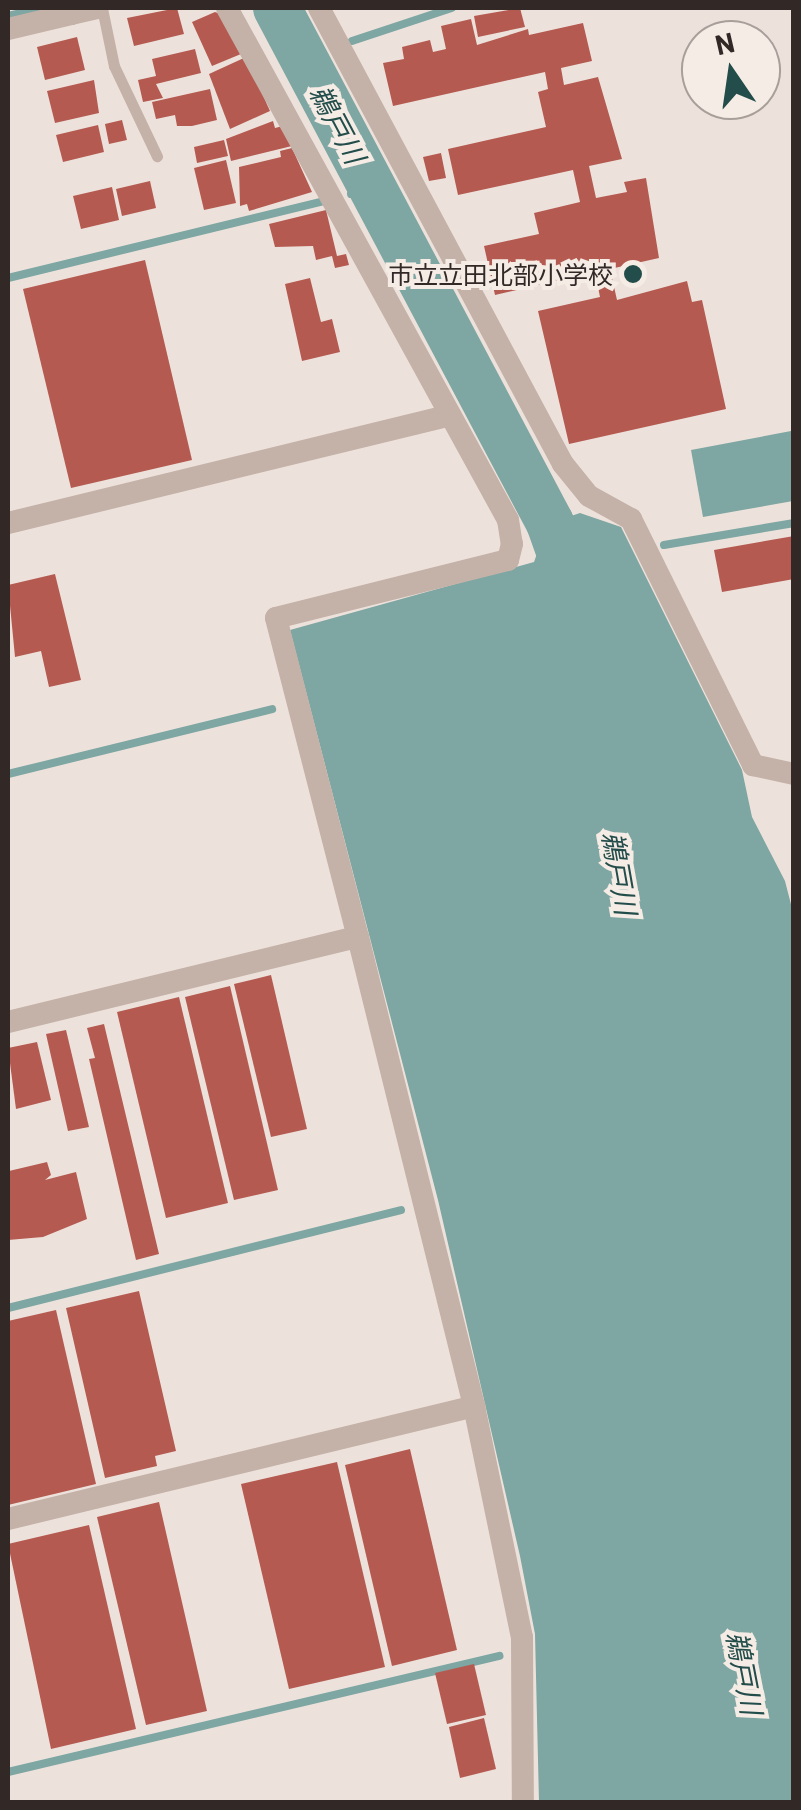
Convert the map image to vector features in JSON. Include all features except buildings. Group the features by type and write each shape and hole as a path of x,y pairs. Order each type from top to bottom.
{"street":[{"path":"8,29 69,11 100,8"},
{"path":"226,8 508,520 508,560 276,618 474,1406 522,1637 523,1802"},
{"path":"319,8 563,464 588,496 631,519 753,766 794,774"},
{"path":"8,524 450,415"},
{"path":"8,1022 358,937"},
{"path":"8,1519 474,1406"}],"lane":[{"path":"100,8 119,79 156,156"}],"water":[{"path":"791,431 793,501 703,517 691,450"},
{"path":"580,513 621,527 742,770 752,817 785,881 794,916 793,1802 539,1802 535,1634 520,1556 438,1200 290,630 534,562 539,548 532,529"}],"waterway":[{"path":"8,16 44,8"},
{"name":"鵜戸川","path":"277,8 550,523 571,582"},
{"path":"352,41 452,8"},
{"path":"351,194 373,189"},
{"path":"8,278 323,201"},
{"path":"664,545 794,523"},
{"path":"8,774 272,709"},
{"path":"8,1308 401,1210"},
{"path":"8,1772 499,1656"}],"place":[{"name":"市立立田北部小学校","path":"633,274"}]}
